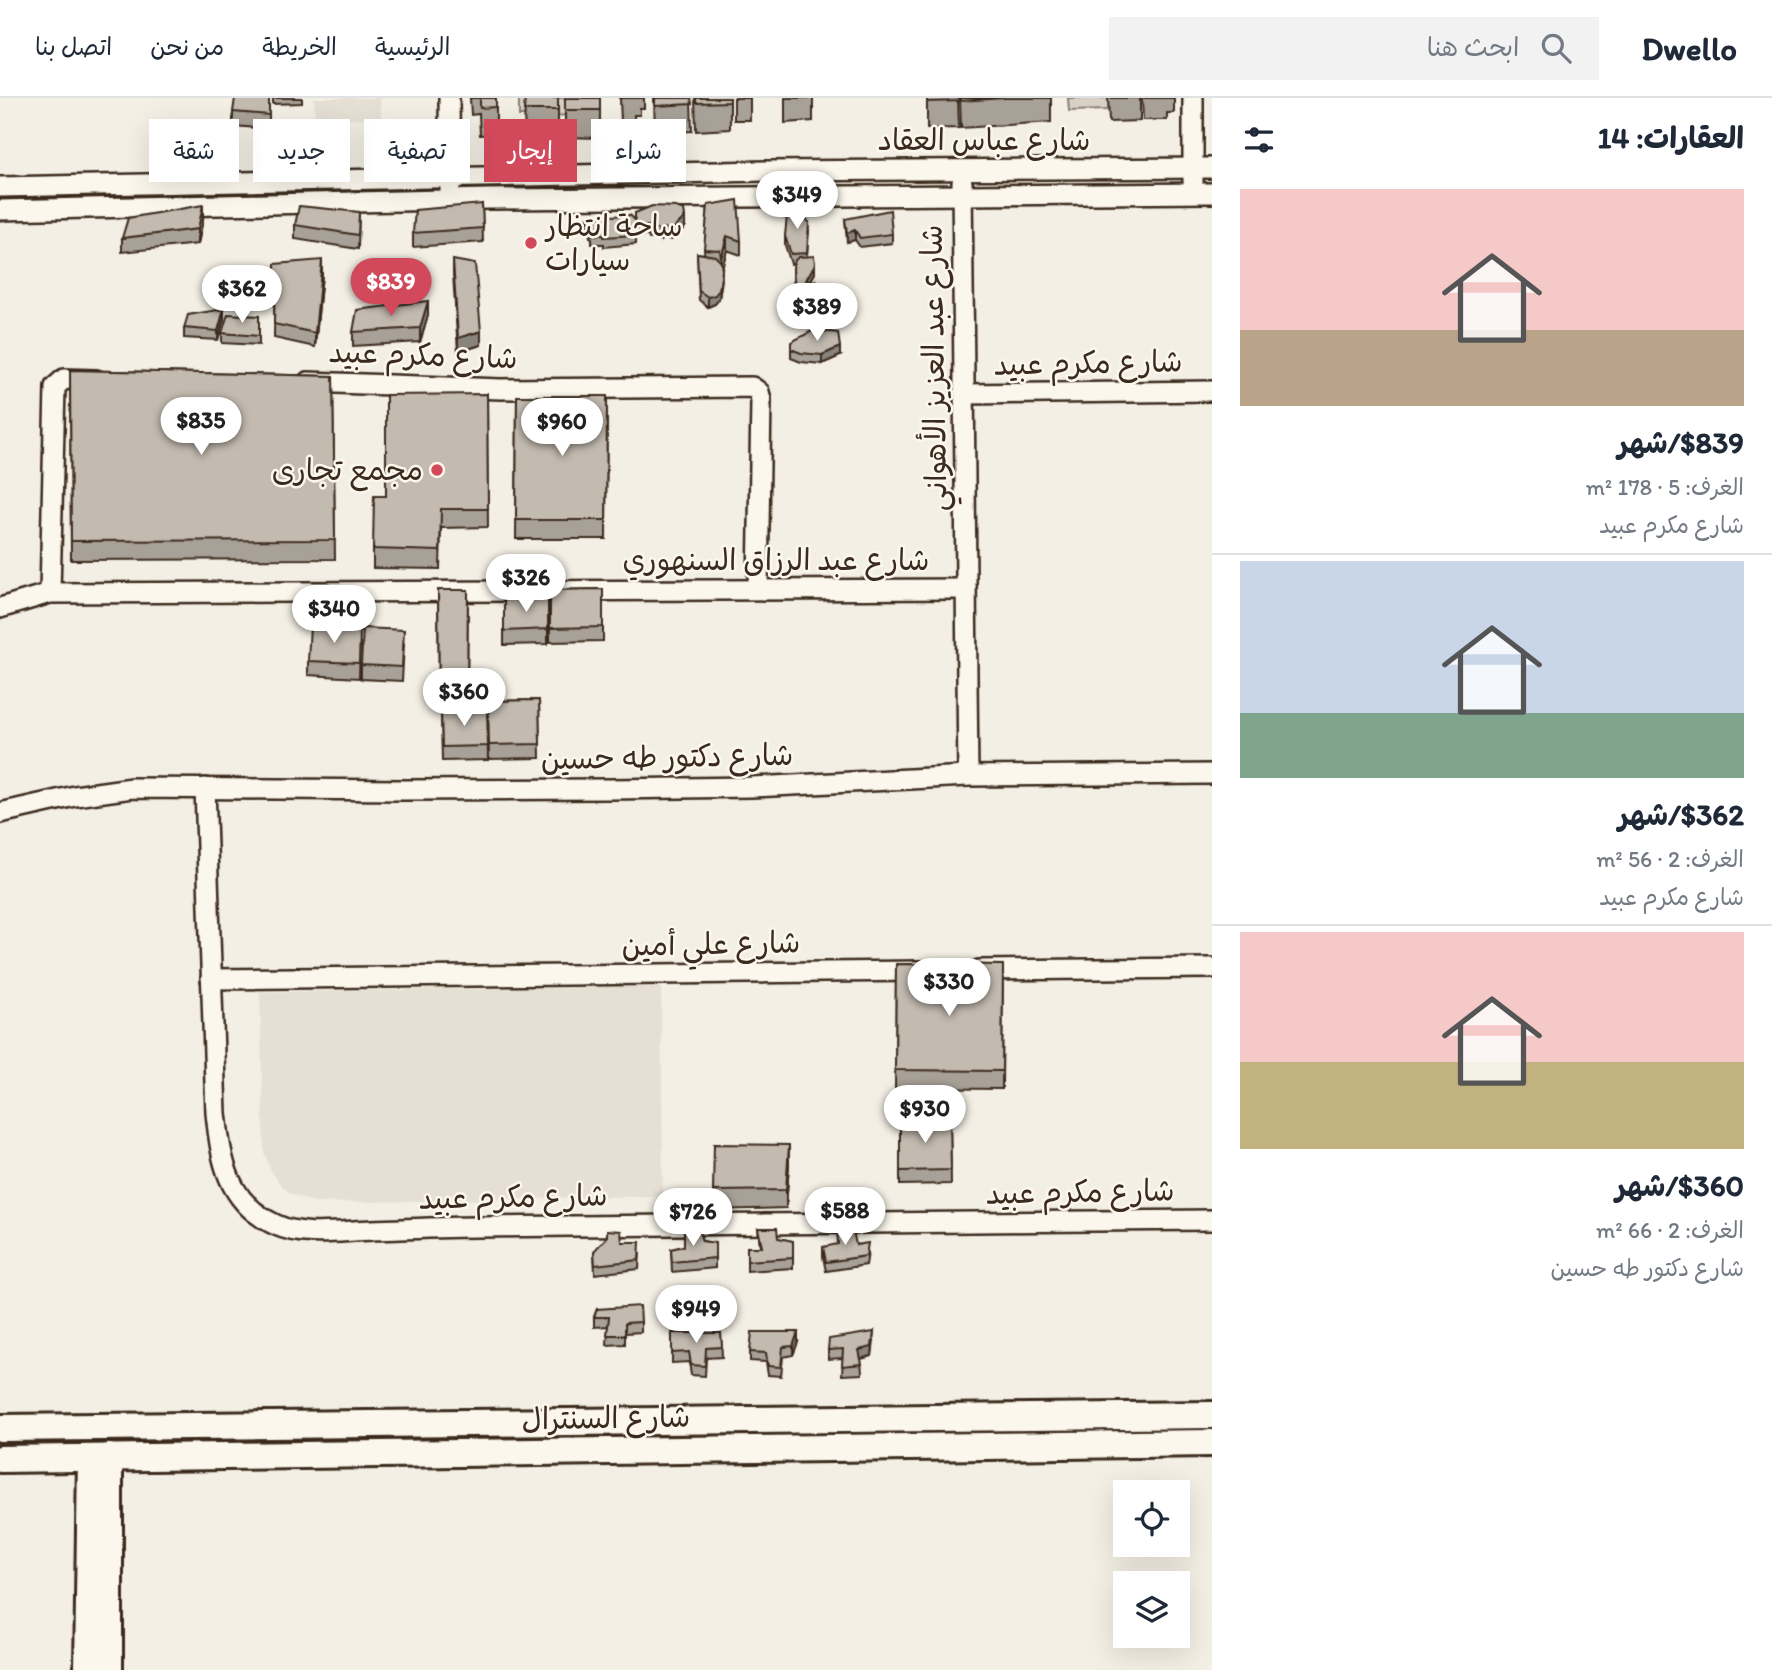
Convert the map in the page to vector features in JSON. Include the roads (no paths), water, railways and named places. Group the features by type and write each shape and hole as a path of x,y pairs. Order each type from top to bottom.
{"street":[{"path":"449,98 449,119"},
{"path":"1193,98 1203,168 1203,193"},
{"name":"شارع عباس العقاد","path":"470,178 962,169 1203,168"},
{"name":"شارع عبد العزيز الأهواني","path":"962,169 968,776"},
{"name":"شارع عباس العقاد","path":"0,187 364,180"},
{"path":"450,182 450,200"},
{"name":"شارع عباس العقاد","path":"0,210 450,200 1203,193"},
{"path":"50,593 55,387 64,379 115,380"},
{"name":"شارع مكرم عبيد","path":"289,382 501,388 752,387 759,392 761,400 758,589"},
{"name":"شارع مكرم عبيد","path":"964,394 1212,391"},
{"name":"شارع عبد الرزاق السنهوري","path":"0,608 50,593 966,589"},
{"name":"شارع دكتور طه حسين","path":"0,813 75,796 132,788 404,790 751,787 968,776 1212,775"},
{"name":"شارع مكرم عبيد","path":"205,788 219,1147 225,1172 235,1191 248,1206 276,1225 306,1233 489,1227 1212,1220"},
{"name":"شارع علي أمين","path":"211,979 1212,968"},
{"name":"شارع السنترال","path":"0,1428 1212,1415"},
{"name":"شارع السنترال","path":"0,1459 1212,1443"},
{"path":"89,1670 100,1457"},
{"path":"100,1457 108,1670"}],"place":[{"name":"ساحة انتظار سيارات","path":"531,243"},
{"name":"مجمع تجارى","path":"437,470"}]}
